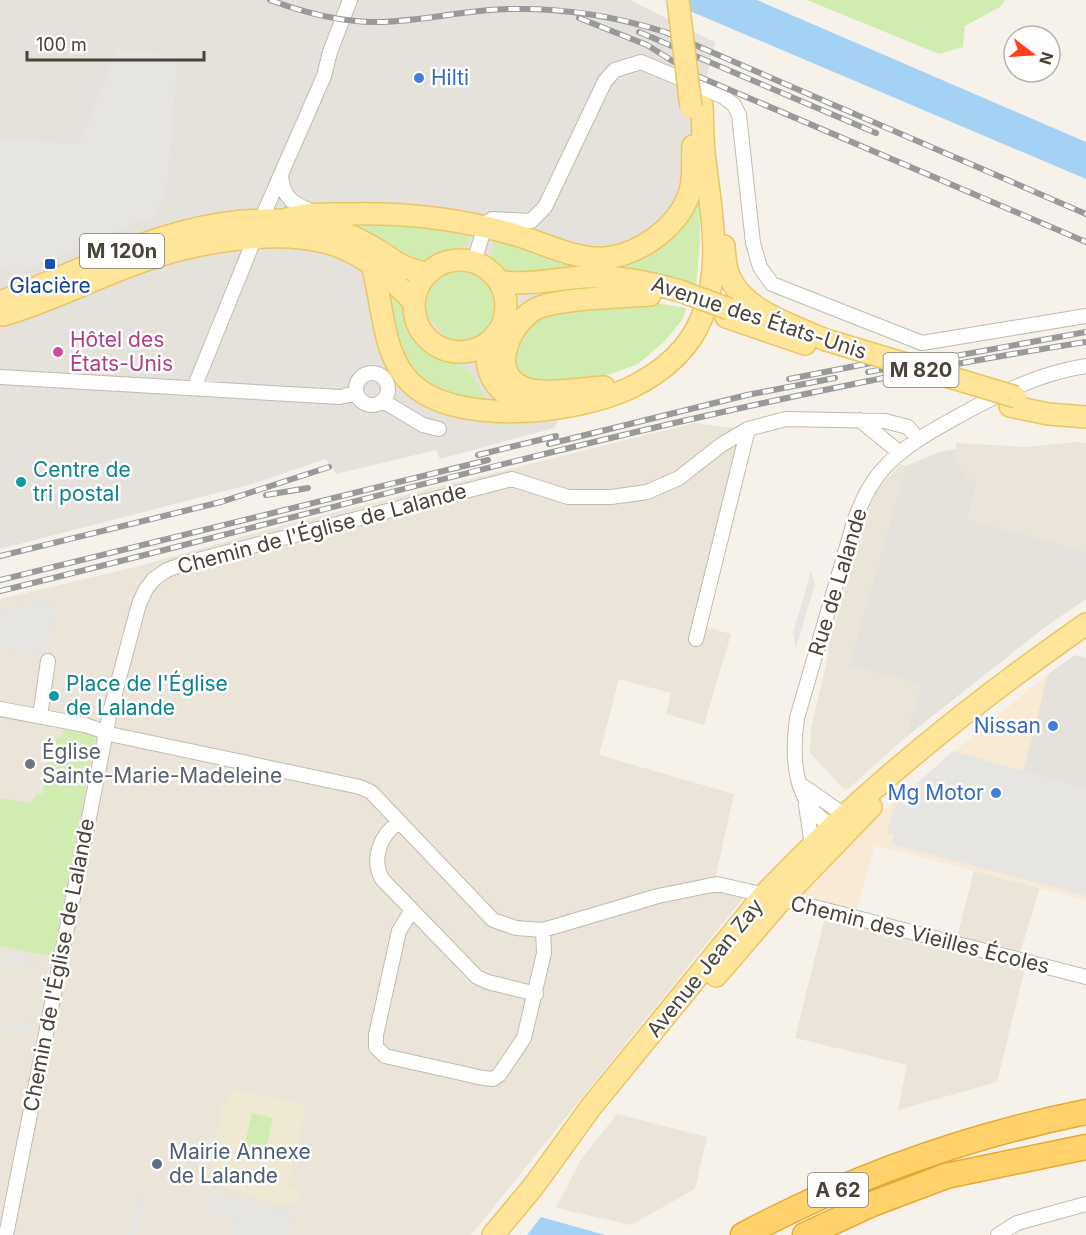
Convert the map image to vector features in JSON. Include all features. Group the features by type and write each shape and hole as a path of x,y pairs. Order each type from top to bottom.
{"highway":[{"name":"A 62","path":"743,1235 855,1183 936,1152 991,1134 1086,1112"},
{"name":"A 62","path":"805,1235 872,1204 946,1176 1086,1134"},
{"path":"946,1176 1086,1147"}],"main road":[{"path":"372,266 381,292 394,359 413,385 446,403 465,409 509,412 584,402 628,389 655,374 679,354 690,338 708,299 715,256 704,157 695,114 678,0"},
{"path":"488,342 485,356 491,378 498,388 514,399 536,402 604,387 631,376 668,350 682,334 700,300 707,250 695,114 690,0"},
{"path":"287,219 319,214 412,214 485,227 594,258 619,255 640,247 660,234 685,204 691,188 695,114"},
{"path":"695,114 709,131 729,277 748,301 825,345"},
{"name":"M 120n","path":"258,230 287,219 344,233 374,247 406,269 428,273"},
{"name":"M 120n","path":"2,313 147,242 200,228 258,230 290,239 330,243 372,266 414,302"},
{"path":"449,261 474,262 492,273 499,281 506,303 504,315 496,334 480,347 460,352 445,349 427,337 415,317 414,302 418,286 428,273 449,261"},
{"name":"Avenue des États-Unis","path":"499,281 523,284 582,277 640,280 727,313 825,345 883,371 1013,402 1048,414 1083,415"},
{"name":"Avenue des États-Unis","path":"504,315 526,298 561,292 605,288 650,295 679,296"},
{"name":"Avenue des États-Unis","path":"604,387 535,390 522,387 511,380 505,370 505,348 526,318 541,306 650,295"},
{"path":"460,352 490,399 509,412"},
{"name":"Avenue Jean Zay","path":"508,1235 676,1022 808,849 841,824 947,729 1037,657 1086,624"},
{"name":"Avenue Jean Zay","path":"494,1235 533,1187 591,1107 773,897 841,824"}],"street":[{"path":"194,388 281,174 324,76 330,52 350,0"},
{"path":"474,262 486,223 492,219 531,221 544,207 605,81 615,70 641,62 724,97 734,105 741,128 753,243 760,267 772,284 922,343 1086,316"},
{"path":"281,174 281,186 288,200 319,214"},
{"name":"Rue de Lalande","path":"808,849 810,826 806,803 794,767 793,744 797,718 855,519 874,481 900,453 918,439 1009,388 1060,370 1086,366"},
{"path":"374,373 384,378 387,384 388,390 382,401 374,405 365,404 356,393 356,386 362,376 374,373"},
{"path":"0,377 340,397 356,393"},
{"path":"382,401 423,425 439,429"},
{"name":"Chemin de l'Église de Lalande","path":"6,1235 106,731 139,604 154,579 166,570 512,479 568,497 647,492 679,478 721,445 748,429 786,419 860,420 897,424 908,427 918,439"},
{"path":"860,420 900,453"},
{"path":"696,639 748,429"},
{"path":"40,716 48,661"},
{"path":"0,709 106,731"},
{"name":"Chemin des Vieilles Écoles","path":"106,731 360,787 371,792 494,920 516,928 543,930 696,887 724,885 1086,977"},
{"path":"800,784 841,824"},
{"path":"806,803 841,824"},
{"path":"399,822 392,827 380,846 376,868 382,879 477,977 488,982 536,993"},
{"path":"412,910 404,918 399,931 376,1035 376,1047 385,1056 493,1079 499,1075 524,1038 544,953 543,930"},
{"path":"998,1235 1017,1223 1086,1204"}],"shaded area":[{"path":"0,0 630,0 715,42 676,206 554,428 440,459 436,450 336,474 326,459 252,484 0,549"},
{"path":"118,49 178,57 167,186 156,219 141,221 15,275 0,266 0,138 79,144"},
{"path":"695,423 754,431 702,626 731,634 704,725 666,714 671,693 619,679 599,755 734,794 713,888 745,896 471,1235 0,1235 0,599 139,566 284,525"},
{"path":"956,443 1025,447 1086,443 1086,551 967,519 977,486 966,475 957,459"},
{"path":"956,449 957,459 966,475 977,485 967,519 1086,551 1086,599 1044,628 906,737 921,684 849,666 906,466 939,452"},
{"path":"901,464 906,466 849,666 921,684 906,737 848,789 843,788 810,753 811,728 827,661 829,642 863,526 872,501 882,484"},
{"path":"811,571 815,584 796,648 793,633"},
{"path":"38,601 56,605 46,657 0,647 0,612"},
{"path":"1075,655 1086,658 1086,789 1023,771 1048,674"},
{"path":"1048,674 1023,771 1086,789 1086,900 875,845 856,912 801,898 799,895 884,810"},
{"path":"953,751 1086,789 1086,896 891,844 894,834 887,833 895,803"},
{"path":"974,871 1040,888 1020,953 1028,956 997,1082 898,1110 907,1065 795,1038 825,917 954,949"},
{"path":"11,953 29,955 35,965 10,963 0,967 0,957"},
{"path":"7,1020 36,1025 27,1032 0,1027"},
{"path":"234,1089 306,1105 288,1186 300,1189 296,1204 287,1202 286,1205 256,1198 256,1195 215,1185 217,1174 209,1172 222,1108"},
{"path":"617,1114 707,1137 695,1189 631,1225 556,1208 580,1161"},
{"path":"212,1193 294,1212 289,1235 231,1235 235,1218 207,1211"},
{"path":"137,1196 144,1198 136,1235 128,1235"}],"green space":[{"path":"807,0 1005,0 1000,7 965,26 963,47 939,54"},
{"path":"699,190 700,243 696,289 535,278 502,270 492,258 492,249 498,234 629,257"},
{"path":"374,216 470,234 469,240 460,250 414,263 322,218"},
{"path":"452,271 473,274 486,283 493,296 493,311 488,325 479,336 465,341 447,339 434,323 426,319 425,303 429,289 438,279"},
{"path":"396,297 417,343 427,351 457,363 467,370 491,408 460,403 404,368 385,298"},
{"path":"644,301 686,308 683,319 664,342 638,364 589,382 540,385 514,371 513,342 541,312"},
{"path":"64,728 96,734 53,957 0,946 0,798 31,803 37,794 43,795 50,741 55,742 57,737 61,738"},
{"path":"252,1113 273,1118 265,1152 244,1147"}],"water":[{"path":"664,0 757,0 1086,142 1086,179"},
{"path":"541,1217 605,1235 527,1235"}],"railway":[{"path":"270,0 324,16 367,22 398,21 480,11 533,9 590,14 646,26 665,32 1086,214"},
{"path":"579,18 647,45 695,75 1086,242"},
{"path":"639,32 876,133"},
{"path":"868,372 1086,332"},
{"path":"0,591 676,423 949,365 1086,342"},
{"path":"789,379 881,361"},
{"path":"549,444 747,395 835,378"},
{"path":"478,455 556,436"},
{"path":"0,580 488,460"},
{"path":"0,556 221,502 329,467"},
{"path":"266,495 308,488"}],"place":[{"name":"Hilti","path":"419,78"},
{"name":"Glacière","path":"50,264"},
{"name":"Hôtel des États-Unis","path":"58,352"},
{"name":"Centre de tri postal","path":"21,482"},
{"name":"Place de l'Église de Lalande","path":"54,696"},
{"name":"Nissan","path":"1053,726"},
{"name":"Église Sainte-Marie-Madeleine","path":"30,764"},
{"name":"Mg Motor","path":"996,793"},
{"name":"Mairie Annexe de Lalande","path":"157,1164"}]}
